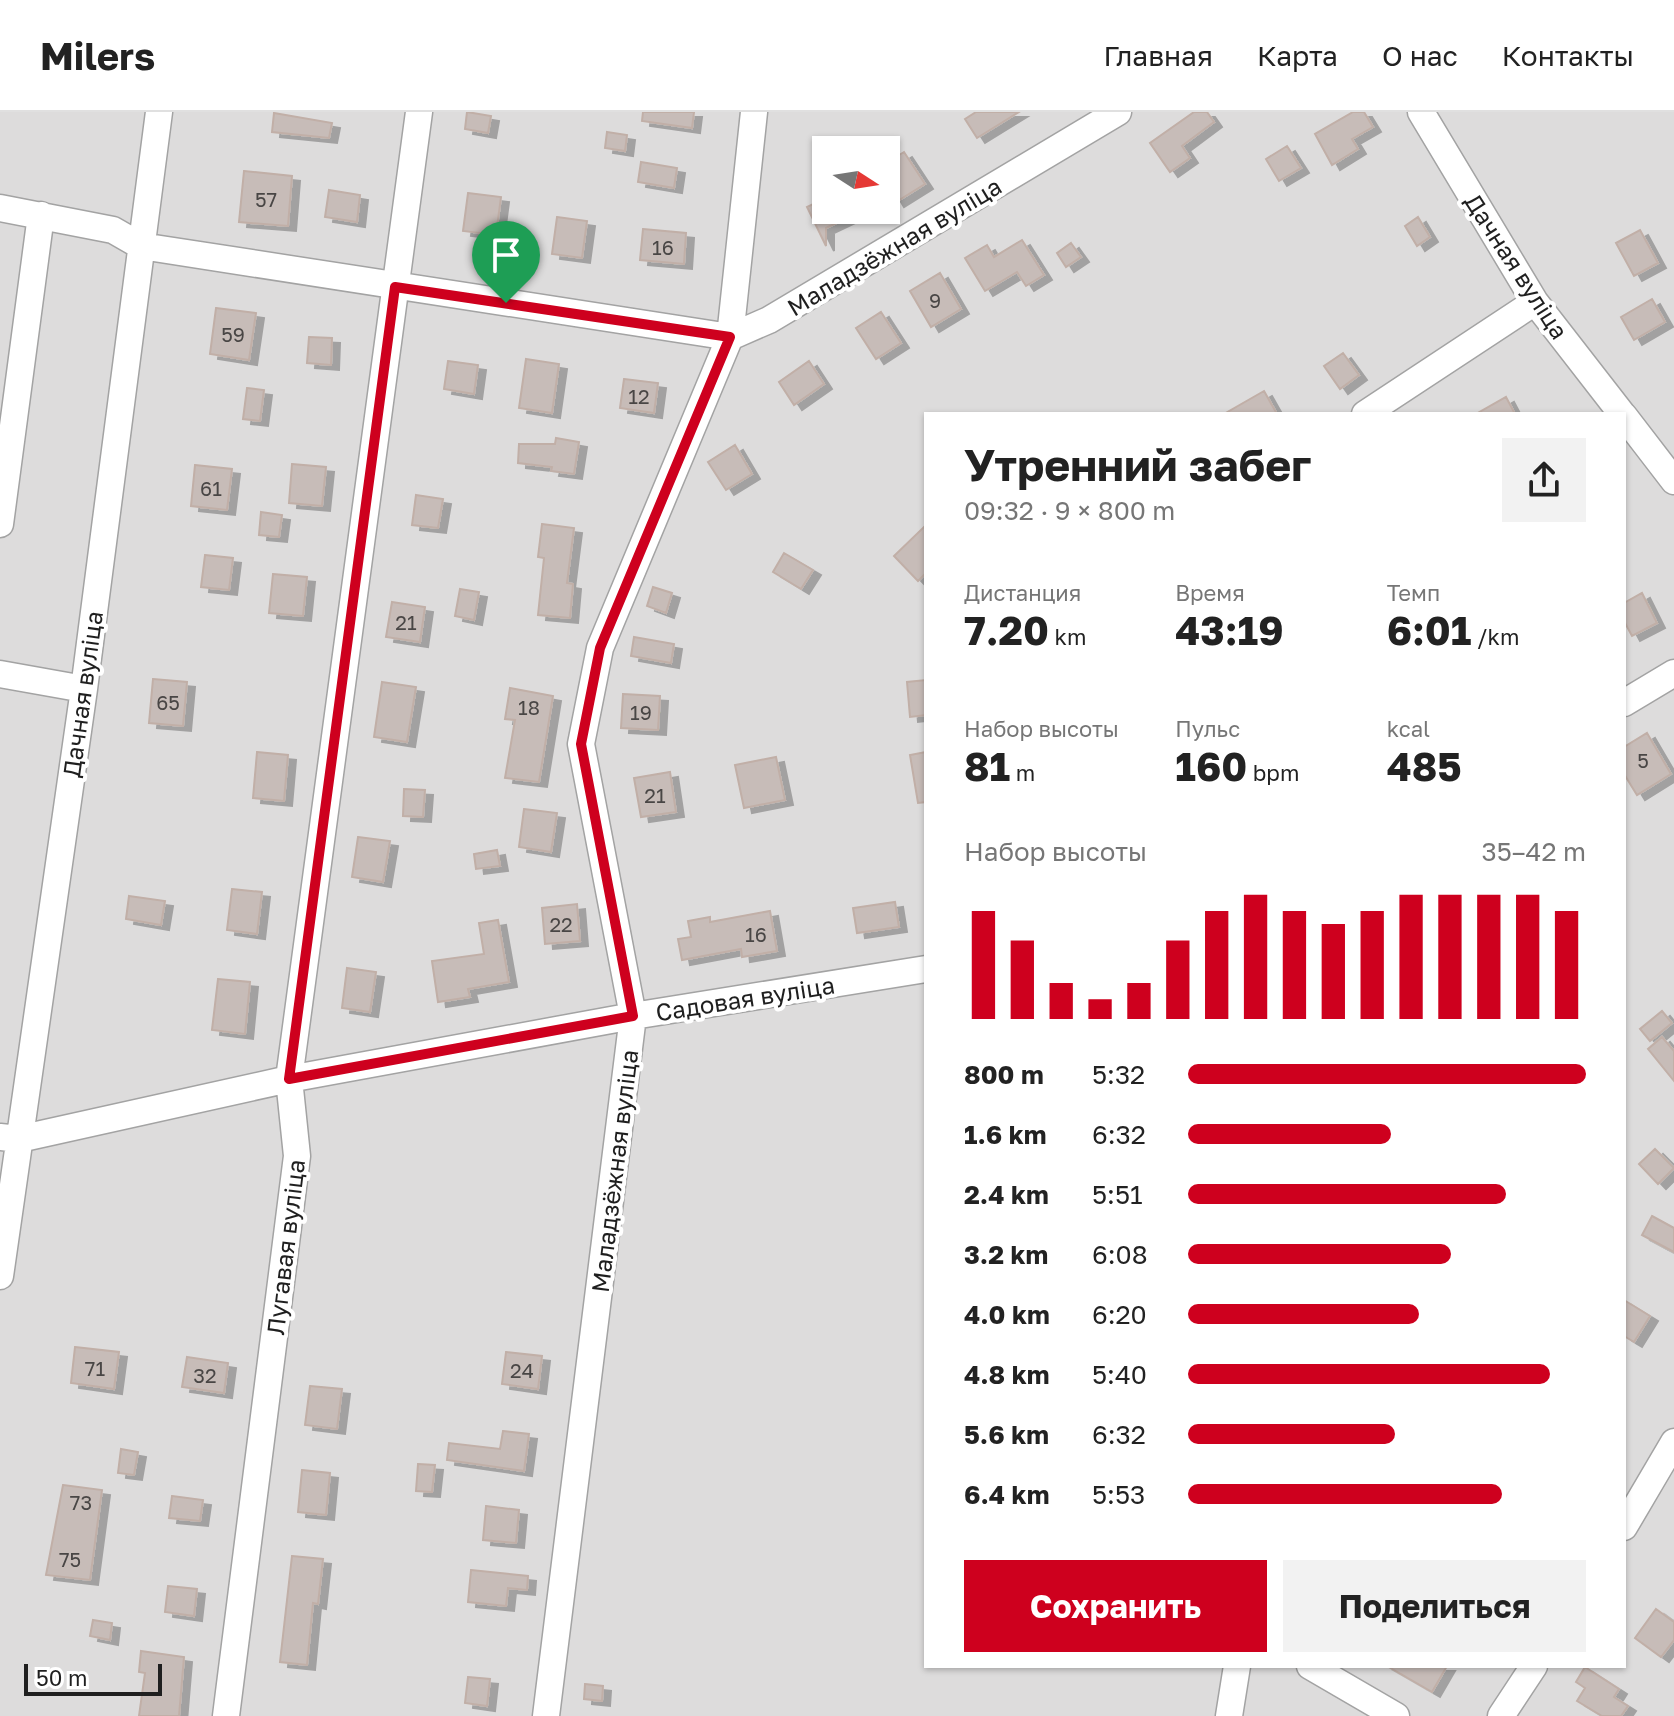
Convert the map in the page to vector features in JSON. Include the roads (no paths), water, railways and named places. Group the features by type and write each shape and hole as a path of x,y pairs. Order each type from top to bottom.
{"street":[{"name":"Дачная вуліца","path":"0,1276 9,1138 84,689 159,112"},
{"name":"Лугавая вуліца","path":"226,1716 297,1156 289,1079 419,112"},
{"path":"0,208 113,230 141,246 730,337 754,112"},
{"name":"Маладзёжная вуліца","path":"546,1716 633,1016 581,744 600,648 730,337 769,320 1118,112"},
{"name":"Дачная вуліца","path":"1421,112 1535,302 1621,412"},
{"path":"0,524 41,215"},
{"path":"1368,412 1535,302"},
{"name":"Дачная вуліца","path":"1626,419 1674,481"},
{"path":"1626,702 1674,673"},
{"path":"0,674 84,689"},
{"name":"Садовая вуліца","path":"9,1138 289,1079 633,1016 924,969"},
{"path":"1626,1524 1674,1442"},
{"path":"1229,1716 1237,1668"},
{"path":"1313,1668 1396,1716"},
{"path":"1501,1716 1533,1668"}]}
